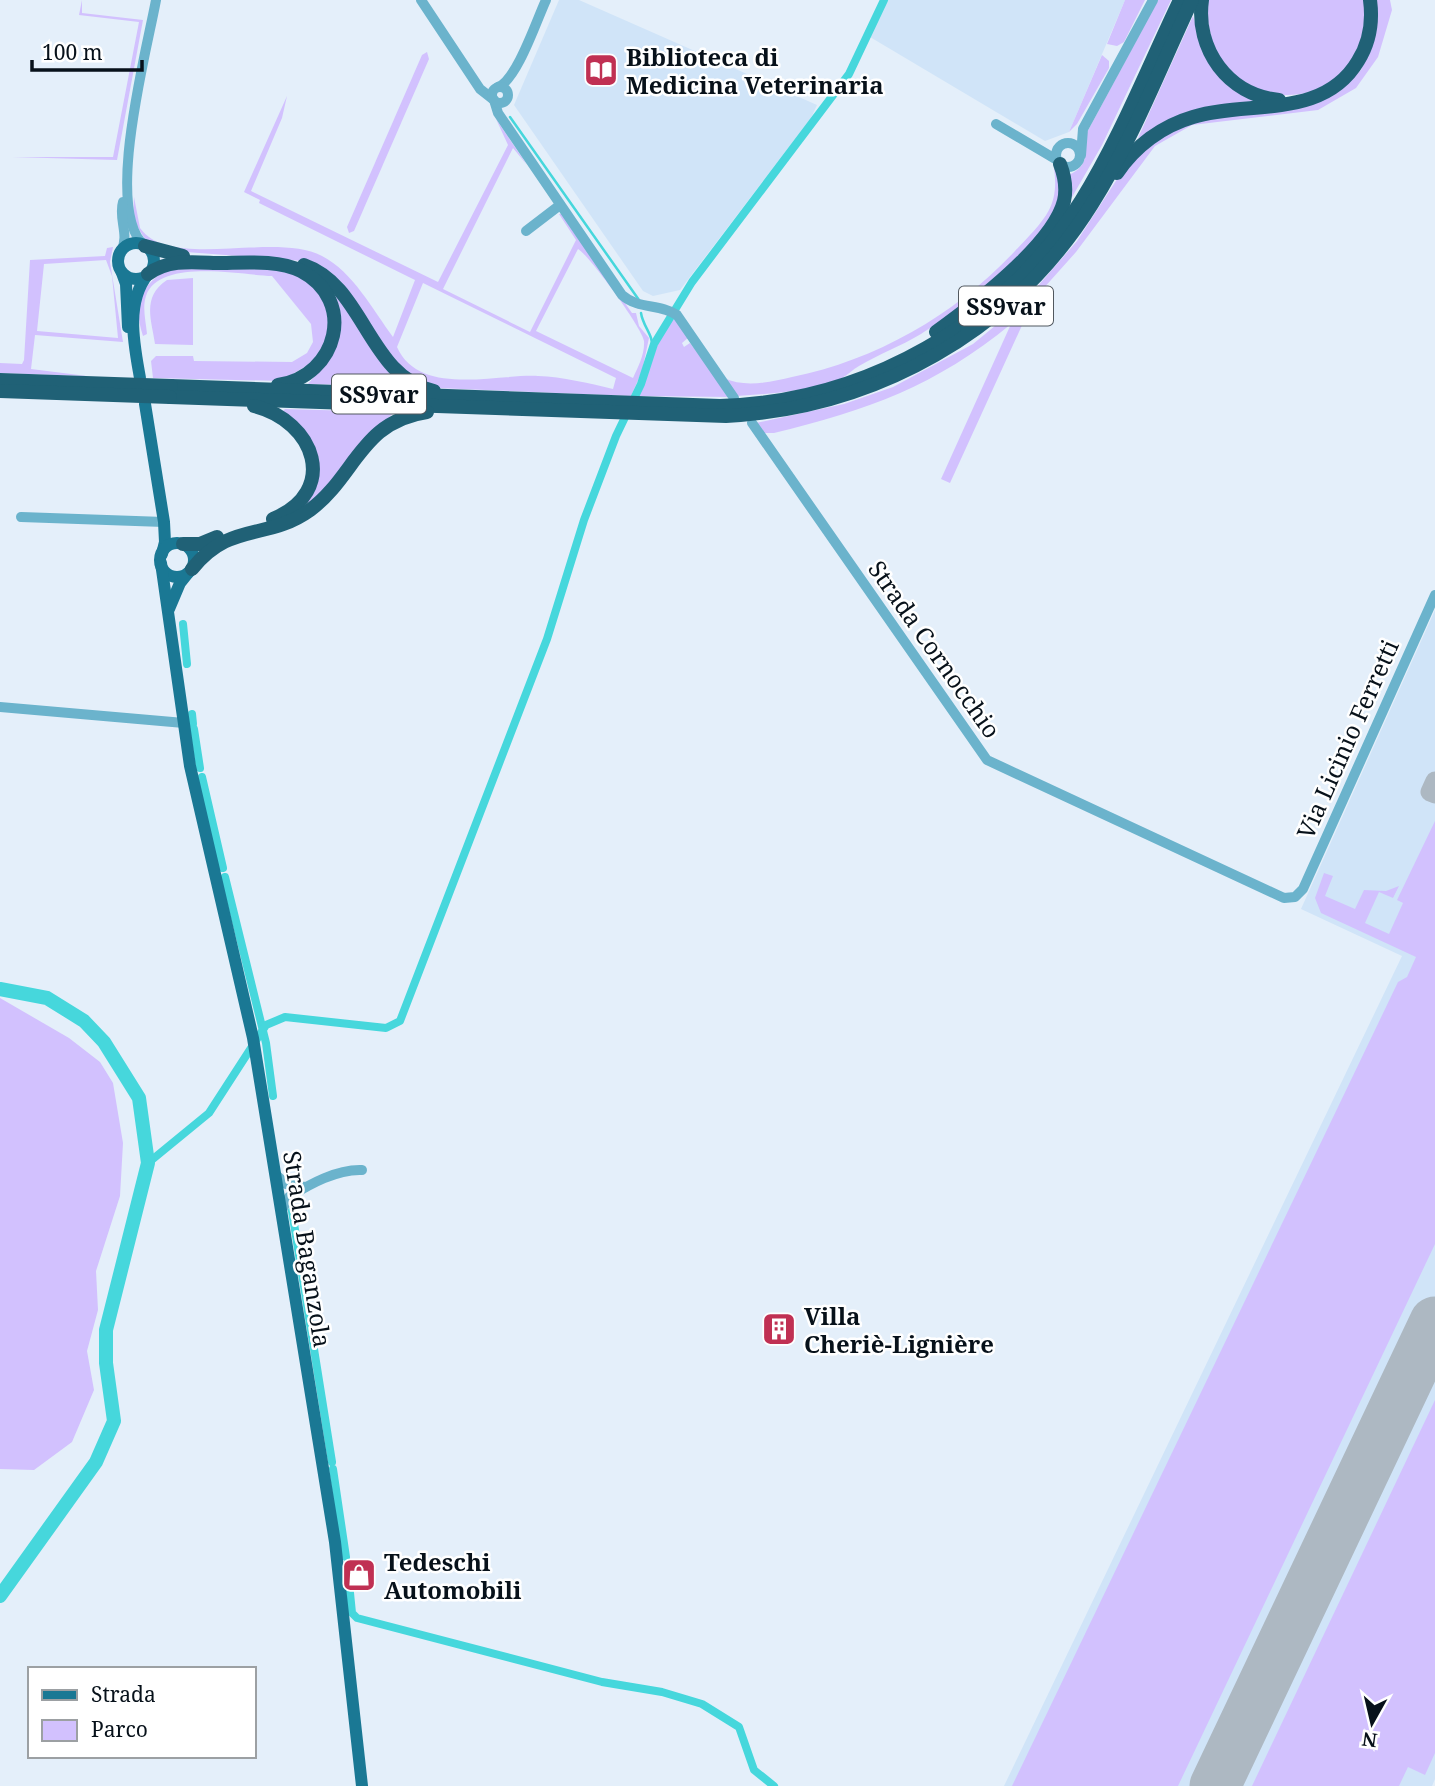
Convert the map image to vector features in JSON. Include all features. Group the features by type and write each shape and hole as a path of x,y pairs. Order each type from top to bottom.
{"highway":[{"path":"1164,33 1174,0"},
{"name":"SS9var","path":"674,410 769,402 848,383 894,365 952,332 999,296 1040,255 1089,186 1180,0"},
{"name":"SS9var","path":"0,380 174,394 194,387 483,398 584,407 674,410 726,416 775,412 868,388 913,368 968,335 1012,300 1048,263 1101,189 1192,0"},
{"path":"1202,0 1201,19 1206,43 1222,71 1237,85 1258,96 1302,101"},
{"path":"1048,263 1080,230 1129,156 1160,131 1201,114 1302,101 1331,89 1355,67 1370,34 1370,0"},
{"path":"848,383 935,333 987,293 1016,266 1062,208 1066,186 1058,162"},
{"path":"145,246 174,256 275,259 310,267 336,287 402,377 428,390 466,393 483,398"},
{"path":"148,274 163,265 176,263 281,265 297,269 312,278 330,301 334,321 332,343 319,366 305,376 283,384 216,383 194,387"},
{"name":"SS9var","path":"0,391 174,394 530,411 584,407"},
{"path":"174,394 202,403 253,406 281,416 304,437 312,467 304,496 285,513 204,544 183,544"},
{"path":"190,571 206,552 224,540 284,523 310,510 371,439 399,420 432,412 530,411"}],"main road":[{"path":"134,342 125,316 126,288 118,262 121,251 130,244 145,246 153,260 134,301 134,342 140,378"},
{"path":"122,273 135,279 148,274"},
{"name":"Strada Baganzola","path":"145,404 164,522 165,541 161,558 192,778 254,1040 338,1561 362,1786"},
{"path":"164,522 193,553 190,571 180,583 169,609"},
{"path":"183,544 171,544 161,558 170,576 178,577 190,571"}],"street":[{"path":"121,251 125,241 121,213 130,143 156,0"},
{"path":"421,0 484,93 502,98"},
{"path":"546,0 502,98 502,117 622,295 633,305 673,312 734,398"},
{"path":"1058,162 1056,152 1084,127 1153,0"},
{"path":"477,82 488,89 497,88 505,84 517,65"},
{"path":"497,88 493,93 502,98"},
{"path":"996,124 1058,162 1073,167 1081,155 1084,127"},
{"path":"1031,145 1076,146 1081,155"},
{"path":"125,195 132,230 145,246"},
{"path":"526,231 560,205"},
{"name":"Strada Cornocchio","path":"752,423 987,760 1271,893 1287,898 1295,897"},
{"path":"21,517 164,522"},
{"name":"Via Licinio Ferretti","path":"1295,897 1303,889 1435,595"},
{"path":"0,707 184,723"},
{"path":"278,1192 309,1187 332,1173 362,1170"},
{"path":"275,1173 295,1190"},
{"path":"281,1213 286,1200 295,1190"}],"shaded area":[{"path":"559,0 579,0 817,105 811,118 680,290 653,296 643,291 514,105"},
{"path":"887,0 1125,0 1069,132 1045,141 870,37"},
{"path":"1435,610 1435,1779 1432,1786 1004,1786 1402,956 1301,909"}],"green space":[{"path":"82,0 82,13 143,20 117,160 12,157 113,157 139,22 79,15"},
{"path":"1125,0 1145,0 1124,42 1117,46 1107,44"},
{"path":"1158,0 1171,0 1102,145 1064,211 1069,175 1083,164 1085,136"},
{"path":"1207,0 1364,0 1362,40 1358,52 1345,71 1329,84 1310,92 1289,95 1268,93 1249,86 1231,74 1216,57 1207,16"},
{"path":"1375,0 1390,0 1392,10 1378,57 1356,88 1318,110 1192,125 1155,146 1076,252 1034,299 950,483 941,479 1011,324 956,364 928,380 871,405 774,433 764,433 756,423 844,404 893,387 973,344 1024,302 1077,241 1121,173 1151,142 1180,125 1335,93 1361,70 1376,33"},
{"path":"1193,16 1201,42 1260,101 1138,138"},
{"path":"427,52 429,59 354,231 349,233 347,227 422,55"},
{"path":"1102,55 1109,61 1109,68 1077,124 1069,132"},
{"path":"287,96 282,118 251,191 438,282 508,145 496,119 527,165 513,148 443,289 530,332 576,240 559,214 562,214 632,313 636,313 639,326 649,338 642,371 631,396 437,388 404,374 339,284 304,261 173,251 145,239 133,220 134,197 140,228 155,241 175,247 199,249 302,249 322,256 353,282 393,337 415,280 259,203 260,200 244,192","holes":["578,249 626,308 644,341 641,360 633,378 536,331","423,283 616,378 613,389 547,377 460,379 440,378 422,372 408,363 397,347"]},
{"path":"1054,168 1061,187 1055,210 1038,235 988,285 921,334 857,367 842,378 804,389 737,396 724,378 740,383 758,383 824,369 884,346 941,314 992,274 1042,221 1053,200"},
{"path":"113,247 110,262 123,342 35,335 31,369 87,376 0,373 0,363 22,364 24,360 30,260 105,256 107,248","holes":["106,260 112,276 118,338 37,331 44,264"]},
{"path":"168,268 284,268 319,289 331,318 321,357 281,381 153,378 151,361 156,356 193,356 194,361 292,362 307,353 313,342 311,324 272,276 202,271 167,277 154,284 146,296 144,310 147,334 143,336 138,314 141,296 151,282"},
{"path":"193,278 193,345 155,344 150,310 154,294 167,280"},
{"path":"337,295 393,376 389,386 308,384 320,370 333,297"},
{"path":"674,318 689,337 682,343 684,347 690,343 731,397 638,396 659,341"},
{"path":"283,411 392,414 328,486 301,511 310,481 312,445 297,423"},
{"path":"1435,821 1435,1244 1178,1786 1012,1786 1398,982 1407,977 1416,957 1321,913 1315,898 1324,873 1333,876 1325,896 1355,909 1364,890 1386,891 1399,886 1393,898 1379,892 1365,923 1389,934 1403,903 1397,900"},
{"path":"0,998 69,1038 100,1062 113,1083 123,1143 120,1196 96,1271 98,1310 87,1351 94,1390 72,1442 34,1470 0,1469"},
{"path":"1435,1400 1435,1753 1425,1775 1408,1767 1399,1786 1252,1786"}],"waterway":[{"path":"148,1163 209,1113 266,1025 285,1017 386,1028 400,1021 547,639 584,520 616,436 641,384 654,344 692,282 849,74 884,0"},
{"path":"510,117 639,300"},
{"path":"641,313 652,349"},
{"path":"183,624 187,664"},
{"path":"192,714 193,724"},
{"path":"194,729 200,768"},
{"path":"202,777 223,868"},
{"path":"225,877 266,1043 273,1096"},
{"path":"0,989 47,998 84,1021 104,1042 139,1098 148,1163 106,1330 106,1363 114,1421 96,1462 0,1596"},
{"path":"292,1211 332,1462"},
{"path":"333,1469 346,1557"},
{"path":"348,1573 352,1613 357,1618 602,1682 662,1692 702,1704 739,1727 754,1770 774,1786"}],"taxiway":[{"path":"1435,781 1430,792 1435,794"}],"runway":[{"path":"1215,1786 1435,1322"}],"place":[{"name":"Biblioteca di Medicina Veterinaria","path":"601,70"},
{"name":"Villa Cheriè-Lignière","path":"779,1329"},
{"name":"Tedeschi Automobili","path":"359,1575"}]}
